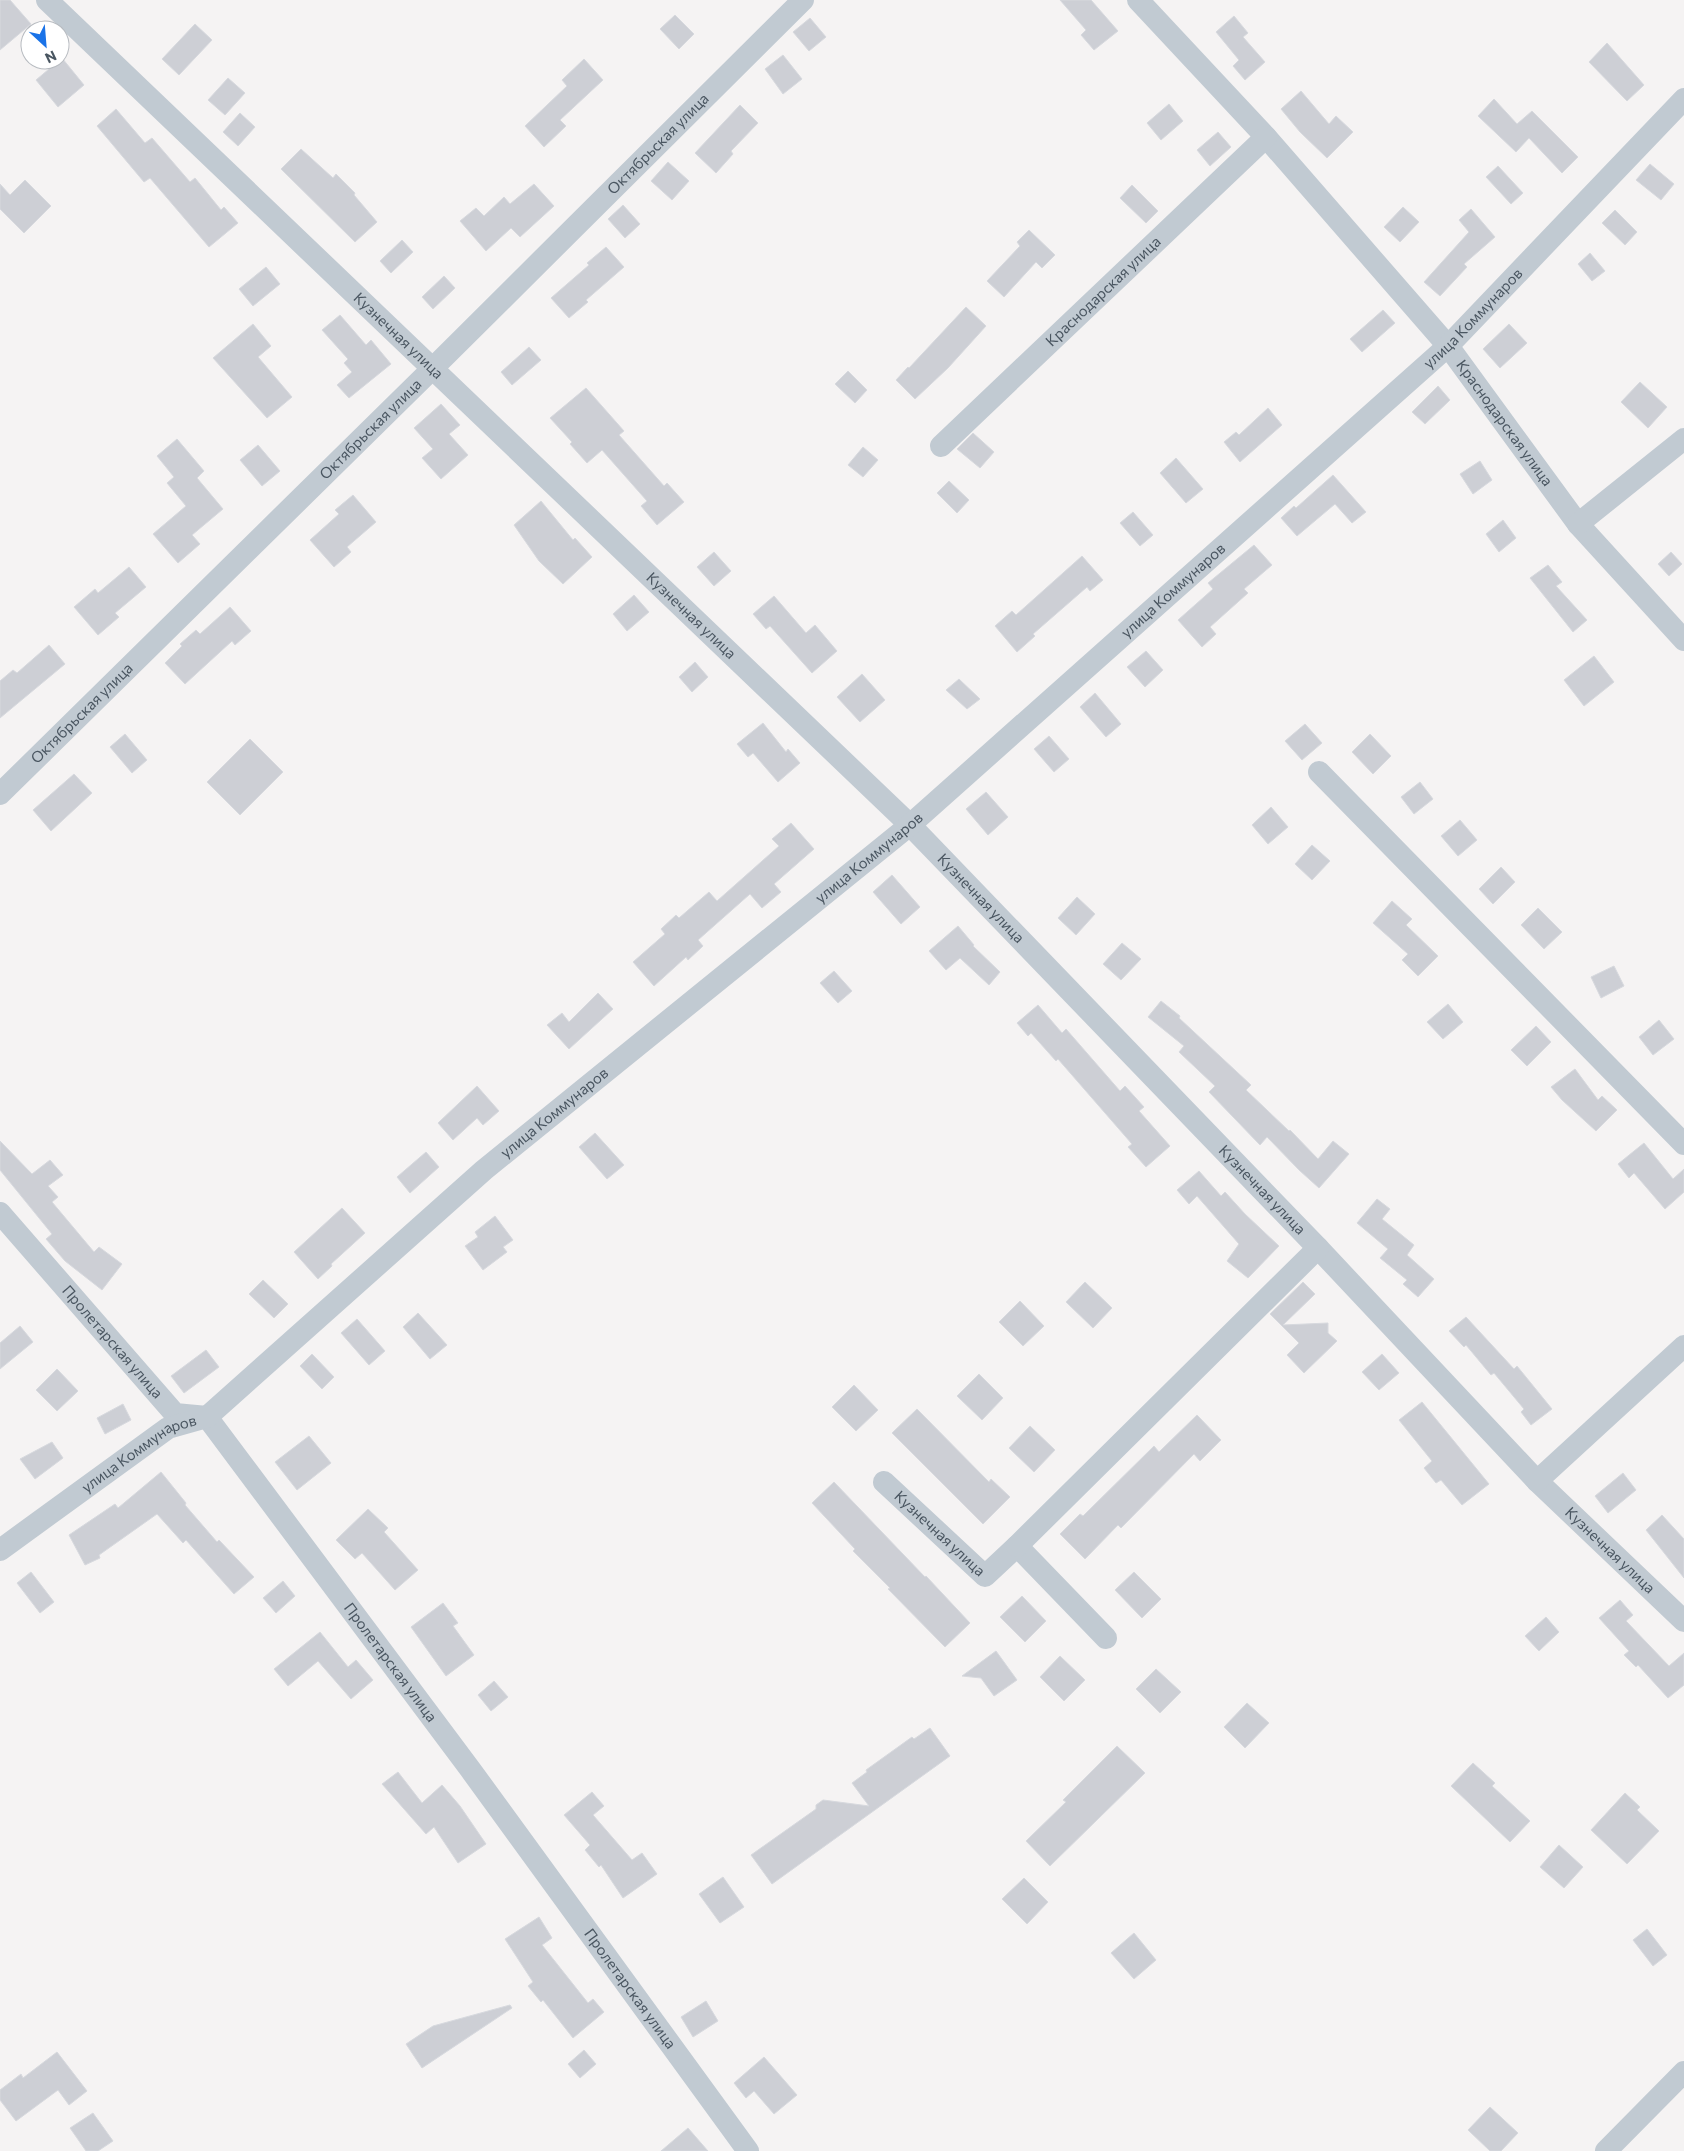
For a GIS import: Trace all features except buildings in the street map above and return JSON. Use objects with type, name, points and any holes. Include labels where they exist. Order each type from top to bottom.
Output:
[{"type":"street","name":"Кузнечная улица","points":[[47,0],[910,825],[1318,1248],[1537,1480],[1684,1622]]},
{"type":"street","name":"Октябрьская улица","points":[[0,794],[433,368],[803,0]]},
{"type":"street","name":"Краснодарская улица","points":[[1138,0],[1266,138],[1448,346],[1578,524],[1684,640]]},
{"type":"street","name":"улица Коммунаров","points":[[0,1550],[168,1428],[207,1416],[484,1170],[910,825],[1448,346],[1684,99]]},
{"type":"street","name":"Краснодарская улица","points":[[940,446],[1266,138]]},
{"type":"street","points":[[1578,524],[1684,439]]},
{"type":"street","points":[[1319,772],[1684,1144]]},
{"type":"street","name":"Пролетарская улица","points":[[0,1213],[174,1414],[207,1416],[476,1777],[748,2151]]},
{"type":"street","name":"Кузнечная улица","points":[[884,1482],[984,1576],[1017,1546],[1318,1248]]},
{"type":"street","points":[[1537,1480],[1684,1346]]},
{"type":"street","points":[[1017,1546],[1106,1638]]},
{"type":"street","points":[[1606,2151],[1684,2072]]}]
